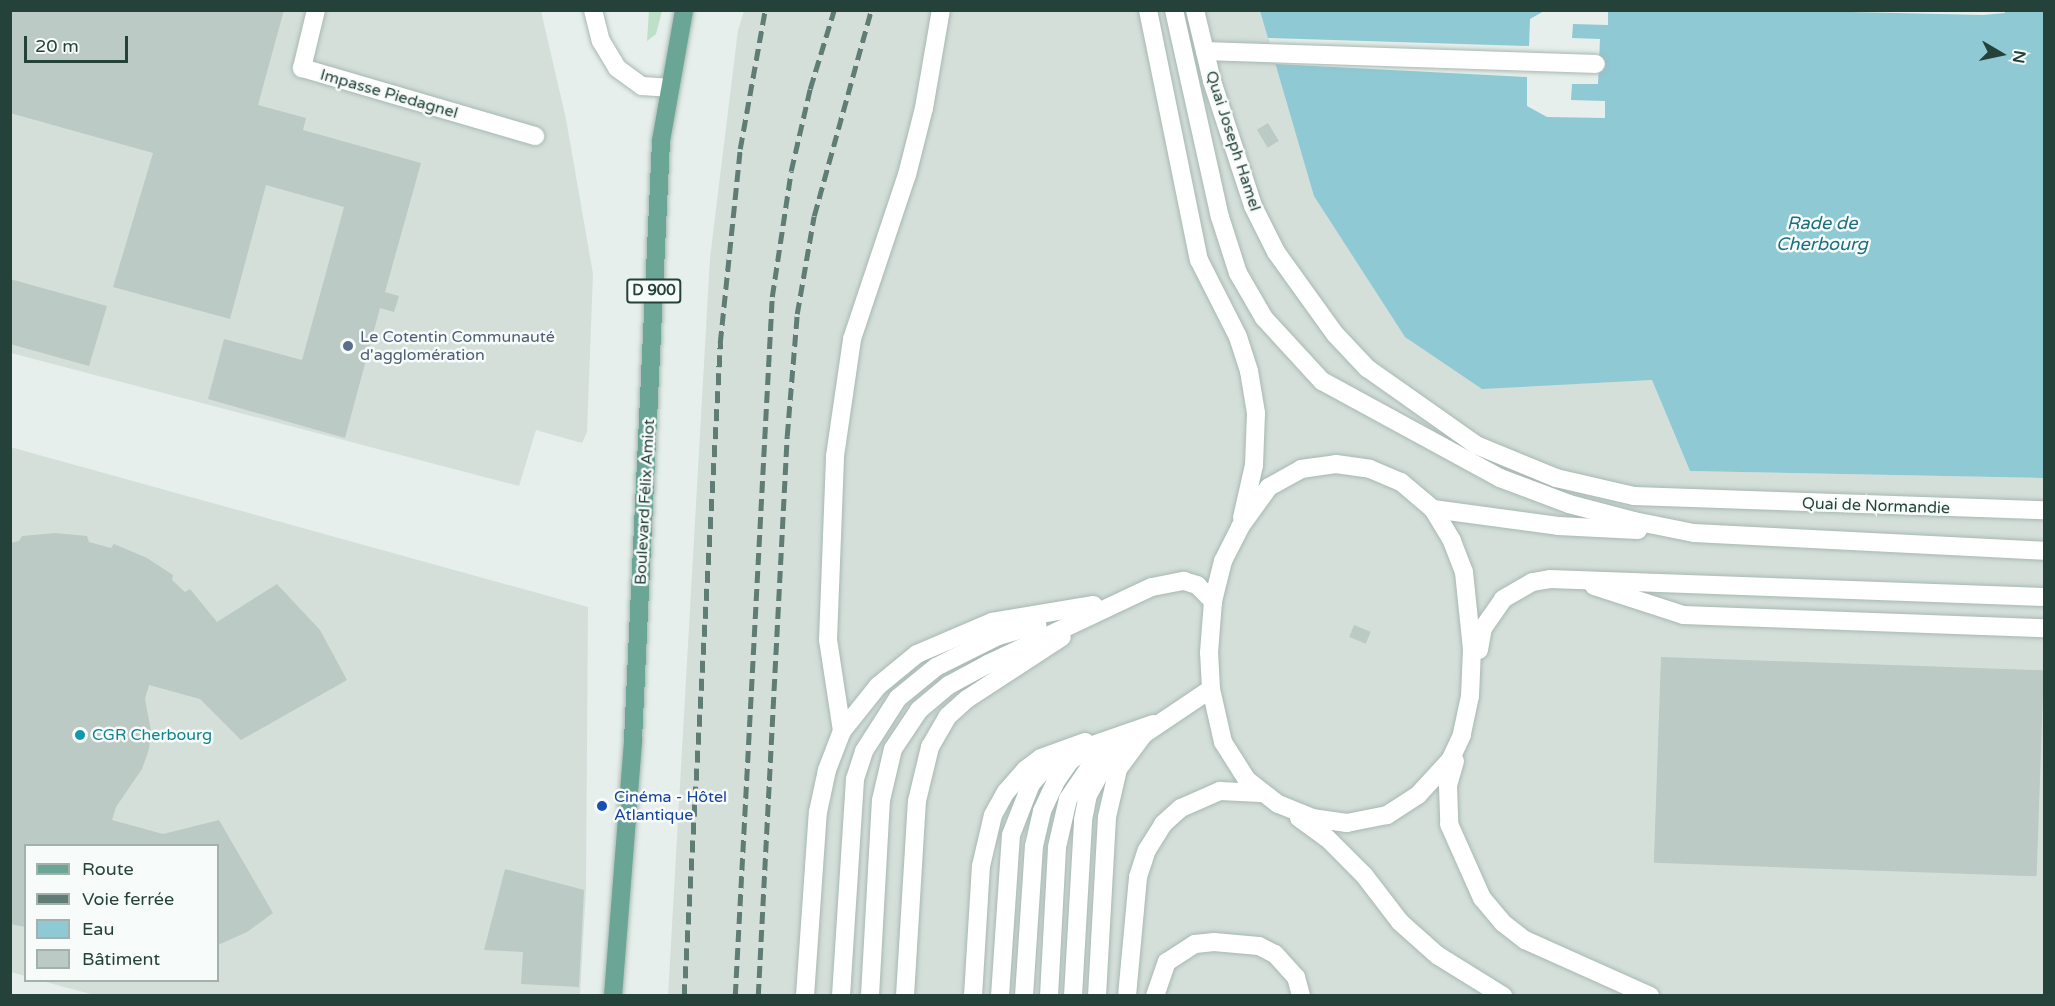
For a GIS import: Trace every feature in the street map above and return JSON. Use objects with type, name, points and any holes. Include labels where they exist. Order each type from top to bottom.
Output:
[{"type":"main road","name":"Boulevard Félix Amiot","points":[[614,996],[633,740],[659,177],[668,88],[684,10]]},
{"type":"street","name":"Impasse Piedagnel","points":[[316,10],[302,68],[535,136]]},
{"type":"street","points":[[593,10],[601,41],[617,68],[642,86],[668,88]]},
{"type":"street","points":[[842,731],[828,640],[835,456],[852,339],[906,175],[924,108],[941,10]]},
{"type":"street","points":[[1148,10],[1199,260],[1238,337],[1249,371],[1256,413],[1254,465],[1240,527]]},
{"type":"street","points":[[1174,10],[1220,217],[1238,273],[1264,318],[1297,356],[1322,381],[1500,478],[1569,504],[1694,533]]},
{"type":"street","name":"Quai Joseph Hamel","points":[[1195,10],[1205,51],[1252,206],[1276,252],[1335,334],[1367,368],[1476,445],[1557,477],[1634,496],[1707,501]]},
{"type":"street","points":[[1205,51],[1596,64]]},
{"type":"street","points":[[1470,696],[1472,649],[1464,572],[1452,541],[1433,509],[1401,482],[1370,468],[1336,464],[1301,469],[1269,487],[1240,527],[1223,561],[1213,600],[1211,689],[1223,742],[1247,780],[1327,838],[1364,876],[1400,922],[1437,955],[1503,996]]},
{"type":"street","name":"Quai de Normandie","points":[[1707,501],[2044,510]]},
{"type":"street","points":[[1433,509],[1558,526],[2044,551]]},
{"type":"street","points":[[1573,579],[1683,615],[2044,628]]},
{"type":"street","points":[[1650,996],[1525,940],[1503,923],[1482,898],[1449,824],[1446,804],[1483,628],[1503,599],[1533,582],[1573,579],[2044,597]]},
{"type":"street","points":[[870,996],[881,800],[893,749],[919,710],[949,685],[1116,602],[1152,587],[1184,581],[1197,585],[1213,600]]},
{"type":"street","points":[[805,996],[818,812],[827,770],[842,731],[878,686],[917,654],[992,622],[1116,602]]},
{"type":"street","points":[[841,996],[855,778],[864,751],[882,720],[898,698],[936,668],[988,641],[1116,602]]},
{"type":"street","points":[[905,996],[917,801],[938,728],[967,699],[1116,602]]},
{"type":"street","points":[[1024,996],[1034,846],[1042,811],[1056,781],[1071,761],[1090,746],[1144,734],[1211,689]]},
{"type":"street","points":[[1049,996],[1062,821],[1080,778],[1093,762],[1120,741],[1164,722]]},
{"type":"street","points":[[1097,996],[1111,789],[1118,769],[1144,734]]},
{"type":"street","points":[[1127,996],[1138,877],[1147,850],[1163,824],[1181,808],[1220,791],[1271,799],[1313,818],[1347,823],[1387,814],[1436,779],[1462,735]]},
{"type":"street","points":[[973,996],[981,866],[993,815],[1006,792],[1025,770],[1041,758],[1068,748],[1120,741]]},
{"type":"street","points":[[1072,996],[1081,841],[1088,795],[1120,741]]},
{"type":"street","points":[[1000,996],[1011,834],[1030,784],[1047,764],[1068,748]]},
{"type":"street","points":[[1155,996],[1167,962],[1195,944],[1214,942],[1259,946],[1275,954],[1296,977],[1301,996]]},
{"type":"shaded area","points":[[10,11],[541,11],[566,119],[593,274],[587,432],[582,443],[536,430],[519,486],[11,353]]},
{"type":"shaded area","points":[[744,11],[1260,11],[1268,38],[1482,388],[1652,380],[1690,471],[2044,478],[2044,995],[668,996],[710,258],[738,30]]},
{"type":"shaded area","points":[[10,447],[588,607],[586,889],[580,995],[98,996],[46,982],[219,982],[219,844],[24,844],[24,976],[11,972]]},
{"type":"green space","points":[[649,11],[662,11],[656,34],[647,41]]},
{"type":"water","name":"Rade de Cherbourg","points":[[1260,11],[2044,11],[2044,478],[1690,471],[1652,380],[1482,389],[1405,337],[1314,196]]},
{"type":"pier","points":[[2005,10],[2005,13],[1983,15],[1807,11]]},
{"type":"pier","points":[[1544,11],[1608,11],[1608,25],[1573,24],[1572,38],[1600,39],[1598,84],[1572,84],[1571,100],[1605,101],[1605,118],[1547,117],[1527,106],[1527,77],[1276,64],[1268,38],[1529,46],[1530,19]]},
{"type":"building","points":[[10,10],[284,10],[258,105],[306,118],[303,130],[421,163],[385,292],[399,296],[394,312],[380,308],[345,438],[208,399],[224,339],[302,360],[344,207],[266,185],[230,319],[113,287],[153,153],[10,113]]},
{"type":"building","points":[[1268,123],[1279,141],[1268,148],[1257,130]]},
{"type":"building","points":[[10,279],[107,306],[89,366],[10,344]]},
{"type":"building","name":"CGR Cherbourg","points":[[55,533],[87,536],[89,542],[111,548],[114,544],[147,558],[173,575],[172,580],[185,592],[190,589],[217,622],[277,584],[320,630],[347,680],[241,740],[200,699],[149,685],[145,699],[151,731],[149,749],[142,769],[116,807],[112,820],[163,834],[219,820],[273,913],[247,932],[219,945],[219,844],[24,844],[24,927],[10,924],[10,543],[19,541],[22,536]]},
{"type":"building","points":[[1354,625],[1371,632],[1366,644],[1349,637]]},
{"type":"building","points":[[1661,657],[2044,670],[2037,876],[1654,863]]},
{"type":"building","points":[[505,869],[584,890],[579,987],[521,984],[523,952],[484,950]]},
{"type":"railway","points":[[684,996],[720,343],[740,149],[765,10]]},
{"type":"railway","points":[[735,996],[772,297],[791,171],[810,89],[834,10]]},
{"type":"railway","points":[[758,996],[787,436],[797,314],[814,216],[871,10]]},
{"type":"place","name":"Le Cotentin Communauté d'agglomération","points":[[348,346]]},
{"type":"place","name":"CGR Cherbourg","points":[[80,735]]},
{"type":"place","name":"Cinéma - Hôtel Atlantique","points":[[602,806]]}]
